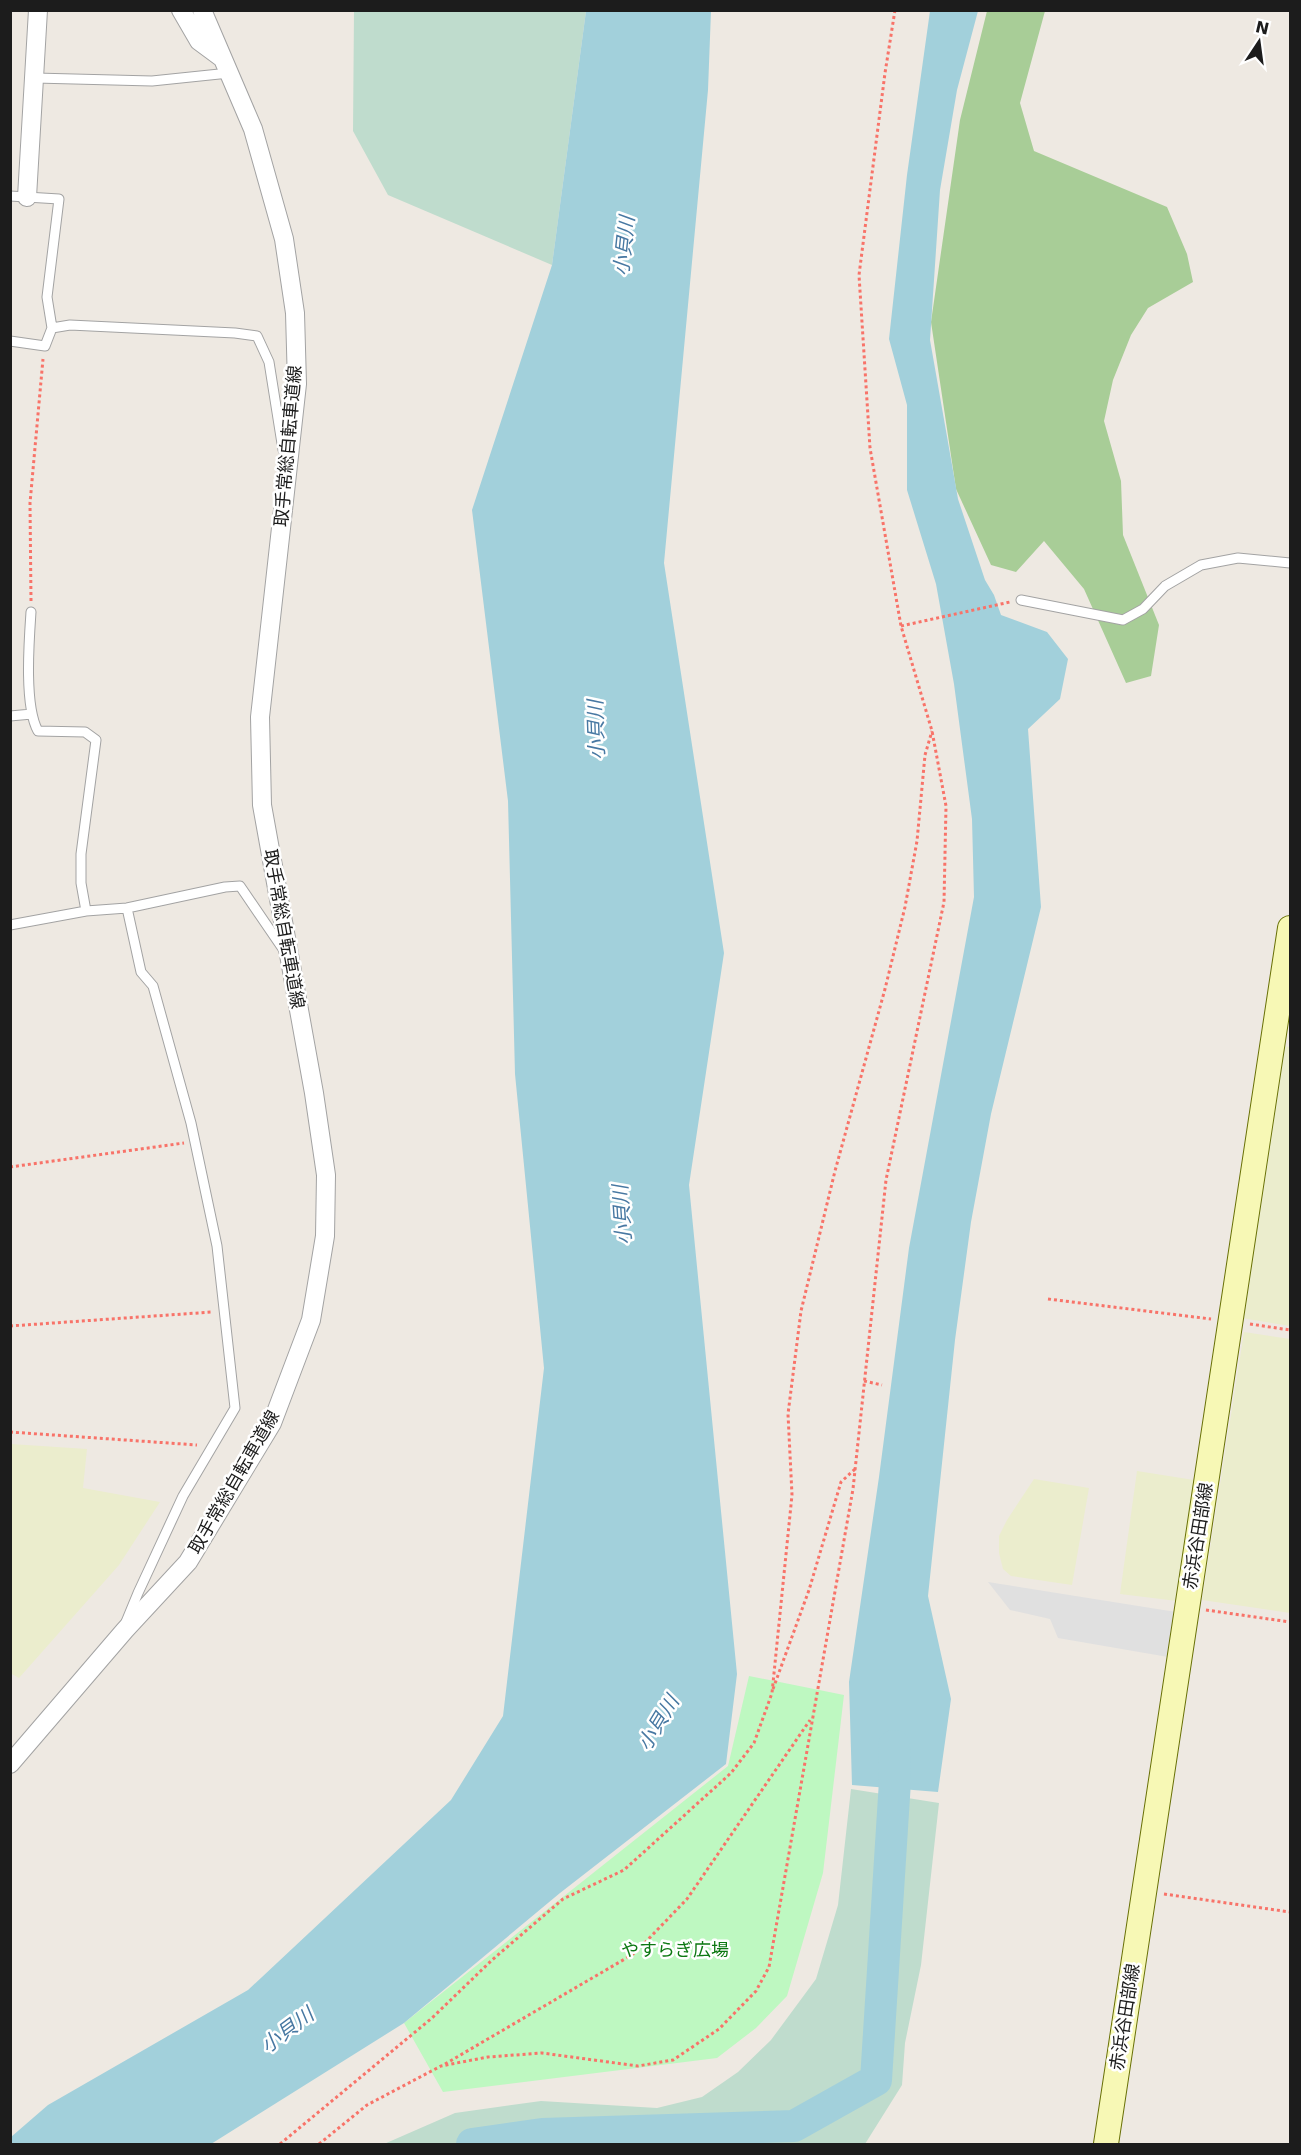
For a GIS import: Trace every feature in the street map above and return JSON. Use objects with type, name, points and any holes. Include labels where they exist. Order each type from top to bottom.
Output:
[{"type":"main road","name":"赤浜谷田部線","points":[[1106,2145],[1290,928]]},
{"type":"street","points":[[19,197],[35,78],[38,10]]},
{"type":"street","points":[[181,10],[199,41],[226,66]]},
{"type":"street","name":"取手常総自転車道線","points":[[10,1764],[125,1630],[188,1562],[272,1423],[311,1320],[325,1236],[326,1175],[314,1093],[262,805],[260,717],[297,384],[296,313],[284,239],[253,129],[202,10]]},
{"type":"lane","points":[[35,78],[152,81],[226,66]]},
{"type":"lane","points":[[10,341],[45,346],[52,328],[47,297],[59,199],[19,197]]},
{"type":"lane","points":[[52,328],[70,325],[257,336],[269,362],[287,476]]},
{"type":"lane","points":[[1021,600],[1123,620],[1143,609],[1165,586],[1202,565],[1238,558],[1290,563]]},
{"type":"lane","points":[[31,612],[28,657],[32,714],[38,731],[85,732],[96,740],[81,854],[81,882],[86,911]]},
{"type":"lane","points":[[10,716],[32,714]]},
{"type":"lane","points":[[10,926],[86,911],[128,908],[225,887],[240,886],[289,958]]},
{"type":"lane","points":[[125,1630],[138,1593],[183,1496],[235,1408],[217,1246],[195,1141],[153,986],[141,972],[128,908]]},
{"type":"path","points":[[441,2066],[488,2057],[542,2053],[638,2066],[673,2060],[719,2029],[756,1991],[769,1968],[855,1469],[886,1179],[944,902],[946,806],[932,730],[901,626],[870,448],[859,275],[895,10]]},
{"type":"path","points":[[31,612],[30,503],[45,346]]},
{"type":"path","points":[[901,626],[1003,603]]},
{"type":"path","points":[[772,1693],[792,1495],[788,1414],[801,1311],[835,1171],[885,989],[905,906],[917,841],[925,755],[932,730]]},
{"type":"path","points":[[10,1167],[195,1141]]},
{"type":"path","points":[[1048,1299],[1290,1330]]},
{"type":"path","points":[[10,1326],[224,1311]]},
{"type":"path","points":[[864,1381],[882,1385]]},
{"type":"path","points":[[10,1432],[214,1447]]},
{"type":"path","points":[[280,2145],[432,2018],[492,1960],[562,1899],[624,1870],[731,1773],[754,1743],[809,1590],[841,1482],[855,1469]]},
{"type":"path","points":[[1188,1607],[1290,1622]]},
{"type":"path","points":[[319,2145],[367,2105],[441,2066],[635,1953],[687,1899],[811,1719]]},
{"type":"path","points":[[1144,1892],[1290,1912]]},
{"type":"green space","points":[[354,11],[586,11],[552,265],[388,195],[353,131]]},
{"type":"green space","points":[[987,11],[1045,11],[1020,103],[1034,151],[1167,207],[1187,254],[1193,282],[1148,308],[1131,335],[1113,380],[1104,421],[1121,481],[1123,535],[1159,625],[1151,676],[1126,683],[1084,589],[1044,541],[1016,572],[991,565],[956,489],[931,322],[960,120]]},
{"type":"green space","points":[[1283,1046],[1290,1047],[1290,1326],[1241,1318]]},
{"type":"green space","points":[[1244,1332],[1290,1339],[1290,1613],[1202,1600]]},
{"type":"green space","points":[[11,1444],[87,1449],[83,1488],[160,1502],[119,1565],[19,1678],[10,1673]]},
{"type":"green space","points":[[1137,1471],[1194,1480],[1177,1601],[1120,1594]]},
{"type":"green space","points":[[1034,1479],[1089,1488],[1072,1585],[1011,1576],[1003,1569],[999,1553],[999,1536]]},
{"type":"green space","name":"やすらぎ広場","points":[[749,1676],[844,1695],[823,1873],[787,1996],[756,2028],[717,2058],[443,2092],[404,2023],[728,1766]]},
{"type":"green space","points":[[851,1789],[939,1803],[921,1965],[905,2043],[902,2085],[865,2144],[384,2144],[455,2113],[541,2101],[657,2108],[702,2097],[738,2072],[771,2040],[816,1979],[838,1905]]},
{"type":"shaded area","points":[[988,1582],[1176,1612],[1168,1657],[1058,1638],[1050,1619],[1010,1610]]},
{"type":"water","name":"小貝川","points":[[586,11],[711,11],[708,90],[664,563],[724,953],[689,1185],[737,1674],[726,1764],[560,1893],[404,2023],[211,2144],[11,2144],[11,2137],[48,2105],[248,1990],[451,1800],[503,1716],[544,1368],[515,1074],[508,801],[472,510],[552,265]]},
{"type":"water","points":[[930,11],[978,11],[957,90],[940,190],[930,340],[958,499],[985,580],[994,595],[1001,615],[1047,632],[1068,659],[1060,699],[1028,729],[1041,907],[991,1114],[971,1222],[955,1340],[928,1596],[951,1699],[938,1792],[852,1785],[849,1682],[909,1248],[974,897],[972,819],[954,684],[936,584],[907,490],[907,405],[889,339],[907,175]]},
{"type":"waterway","points":[[472,2144],[542,2134],[794,2126],[876,2080],[895,1781],[894,1746]]}]
